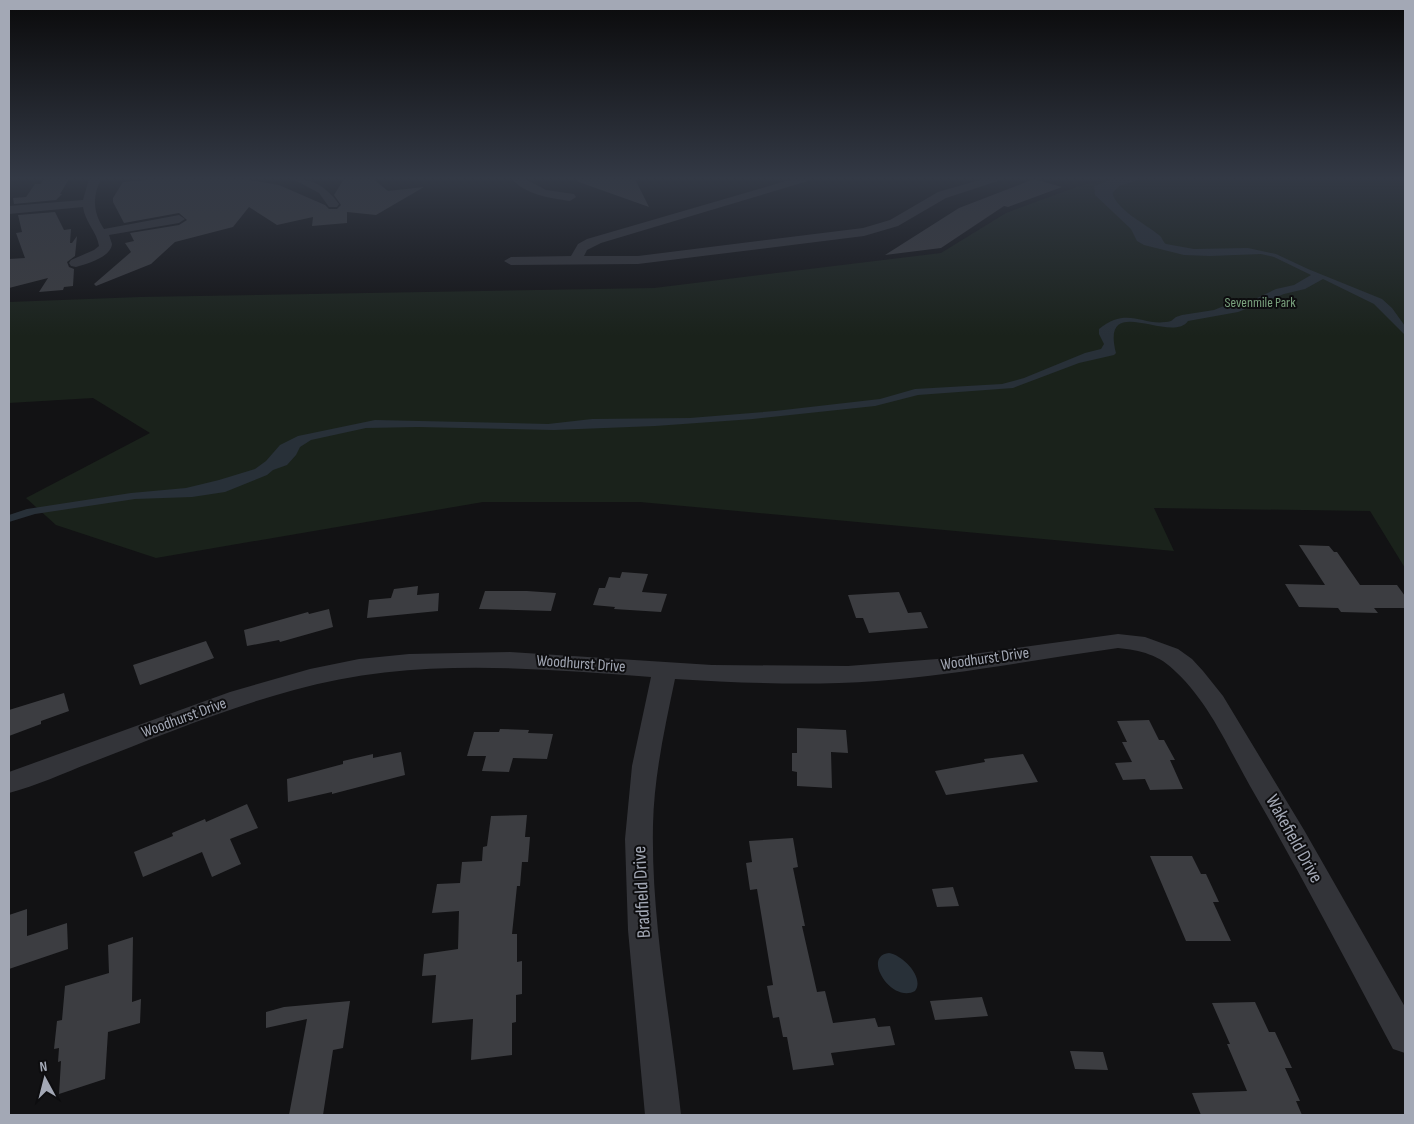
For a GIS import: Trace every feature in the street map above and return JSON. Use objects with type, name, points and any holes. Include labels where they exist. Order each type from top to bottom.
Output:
[{"type":"street","points":[[76,263],[104,250],[106,242],[101,233],[109,231]]},
{"type":"street","points":[[577,261],[577,253],[580,247],[625,231]]},
{"type":"street","points":[[511,261],[659,258],[866,231]]},
{"type":"street","name":"Woodhurst Drive","points":[[9,783],[224,702],[280,684],[359,668],[426,660],[521,660],[665,671],[762,675],[879,672],[1118,641],[1148,644],[1168,653]]},
{"type":"street","name":"Wakefield Drive","points":[[1168,653],[1192,674],[1237,740],[1405,1038]]},
{"type":"street","name":"Bradfield Drive","points":[[663,1115],[649,997],[639,868],[643,779],[649,740],[665,671]]},
{"type":"green space","name":"Sevenmile Park","points":[[976,231],[1405,231],[1405,568],[1370,511],[1154,508],[1174,551],[640,502],[483,502],[156,558],[56,525],[26,498],[150,433],[93,398],[9,403],[9,302],[140,297],[654,288],[941,253]]},
{"type":"shaded area","points":[[1132,231],[1154,231],[1166,244],[1194,249],[1248,248],[1276,254],[1382,299],[1392,308],[1405,326],[1405,335],[1374,304],[1323,279],[1305,289],[1284,294],[1238,312],[1188,321],[1179,327],[1127,322],[1118,325],[1114,335],[1116,353],[1114,355],[1079,363],[1013,388],[918,395],[875,406],[753,419],[655,426],[554,430],[418,427],[366,428],[311,440],[300,447],[287,465],[225,492],[192,497],[135,499],[35,514],[9,522],[9,515],[27,509],[131,493],[186,488],[219,480],[255,469],[266,461],[280,445],[298,436],[375,420],[548,424],[592,419],[690,418],[880,399],[915,389],[1002,384],[1024,378],[1085,353],[1101,349],[1104,344],[1099,334],[1099,329],[1110,322],[1128,318],[1152,322],[1171,321],[1182,315],[1214,310],[1229,304],[1242,305],[1276,289],[1294,285],[1311,275],[1274,257],[1261,254],[1184,255],[1144,245],[1137,241]]},
{"type":"shaded area","points":[[889,953],[906,962],[911,968],[917,980],[915,991],[906,993],[897,991],[883,978],[878,962],[881,956]]},
{"type":"building","points":[[71,231],[70,243],[77,236],[75,256],[67,262],[69,267],[74,269],[73,286],[64,287],[63,290],[39,292],[48,278],[9,288],[9,259],[25,258],[16,233]]},
{"type":"building","points":[[216,231],[175,242],[151,264],[96,286],[94,284],[131,252],[125,243],[134,241],[130,233]]},
{"type":"building","points":[[922,231],[966,231],[941,248],[885,255]]},
{"type":"building","points":[[1299,545],[1329,546],[1334,552],[1337,552],[1360,585],[1397,585],[1405,596],[1405,608],[1374,608],[1378,613],[1341,612],[1338,608],[1299,607],[1285,584],[1325,585]]},
{"type":"building","points":[[622,572],[648,574],[642,592],[667,594],[661,612],[614,609],[615,607],[593,605],[599,588],[605,588],[609,577],[620,578]]},
{"type":"building","points":[[418,586],[417,595],[439,593],[438,611],[367,618],[369,600],[391,598],[394,589]]},
{"type":"building","points":[[485,591],[556,593],[551,611],[479,609]]},
{"type":"building","points":[[899,592],[908,613],[921,612],[928,628],[869,633],[863,618],[856,618],[848,595]]},
{"type":"building","points":[[329,609],[333,627],[280,642],[279,640],[247,646],[244,630],[308,612],[309,614]]},
{"type":"building","points":[[206,641],[214,658],[140,685],[133,665]]},
{"type":"building","points":[[64,693],[69,711],[41,721],[41,724],[9,736],[9,710]]},
{"type":"building","points":[[1149,720],[1159,740],[1164,740],[1175,760],[1170,760],[1183,789],[1150,790],[1145,779],[1123,780],[1115,763],[1132,762],[1122,742],[1127,742],[1117,721]]},
{"type":"building","points":[[797,728],[846,730],[848,753],[831,752],[832,788],[797,786],[797,772],[792,771],[792,753],[797,753]]},
{"type":"building","points":[[500,729],[529,730],[528,733],[553,734],[547,759],[513,758],[509,772],[482,771],[486,756],[467,756],[474,732],[499,732]]},
{"type":"building","points":[[401,752],[405,775],[332,794],[332,792],[288,802],[287,779],[343,764],[343,761],[373,754],[373,758]]},
{"type":"building","points":[[1023,754],[1038,782],[946,795],[935,771],[985,762],[984,759]]},
{"type":"building","points":[[247,804],[258,828],[230,839],[241,864],[212,877],[202,852],[143,877],[134,852],[173,836],[172,833],[205,819],[206,822]]},
{"type":"building","points":[[527,815],[525,837],[530,837],[528,862],[522,862],[520,886],[517,886],[512,934],[517,934],[517,962],[522,961],[522,994],[516,995],[516,1022],[512,1023],[512,1055],[471,1060],[473,1019],[432,1023],[436,975],[422,976],[424,954],[458,949],[459,911],[432,913],[437,884],[460,883],[462,862],[482,861],[483,847],[487,846],[491,816]]},
{"type":"building","points":[[793,838],[798,867],[793,868],[805,926],[802,926],[817,992],[825,991],[833,1023],[875,1018],[878,1027],[890,1026],[895,1045],[831,1053],[834,1065],[793,1070],[787,1037],[783,1037],[779,1017],[773,1018],[767,986],[773,985],[757,889],[750,890],[746,863],[752,862],[749,841]]},
{"type":"building","points":[[1150,856],[1192,856],[1201,874],[1206,874],[1219,902],[1213,902],[1231,941],[1186,941]]},
{"type":"building","points":[[953,887],[959,906],[937,907],[932,889]]},
{"type":"building","points":[[27,909],[27,936],[67,923],[68,949],[9,969],[9,915]]},
{"type":"building","points":[[133,937],[132,1002],[141,999],[140,1023],[108,1032],[105,1079],[59,1094],[61,1061],[58,1062],[59,1048],[54,1049],[57,1021],[62,1020],[65,986],[109,973],[108,945]]},
{"type":"building","points":[[982,997],[988,1016],[935,1020],[930,1001]]},
{"type":"building","points":[[350,1001],[343,1048],[333,1050],[323,1115],[289,1115],[307,1019],[266,1028],[266,1012],[284,1007]]},
{"type":"building","points":[[1255,1002],[1269,1032],[1275,1032],[1292,1068],[1285,1068],[1300,1101],[1296,1101],[1302,1115],[1201,1115],[1192,1093],[1247,1091],[1227,1044],[1230,1044],[1212,1003]]},
{"type":"building","points":[[1070,1051],[1103,1052],[1108,1070],[1075,1069]]}]
